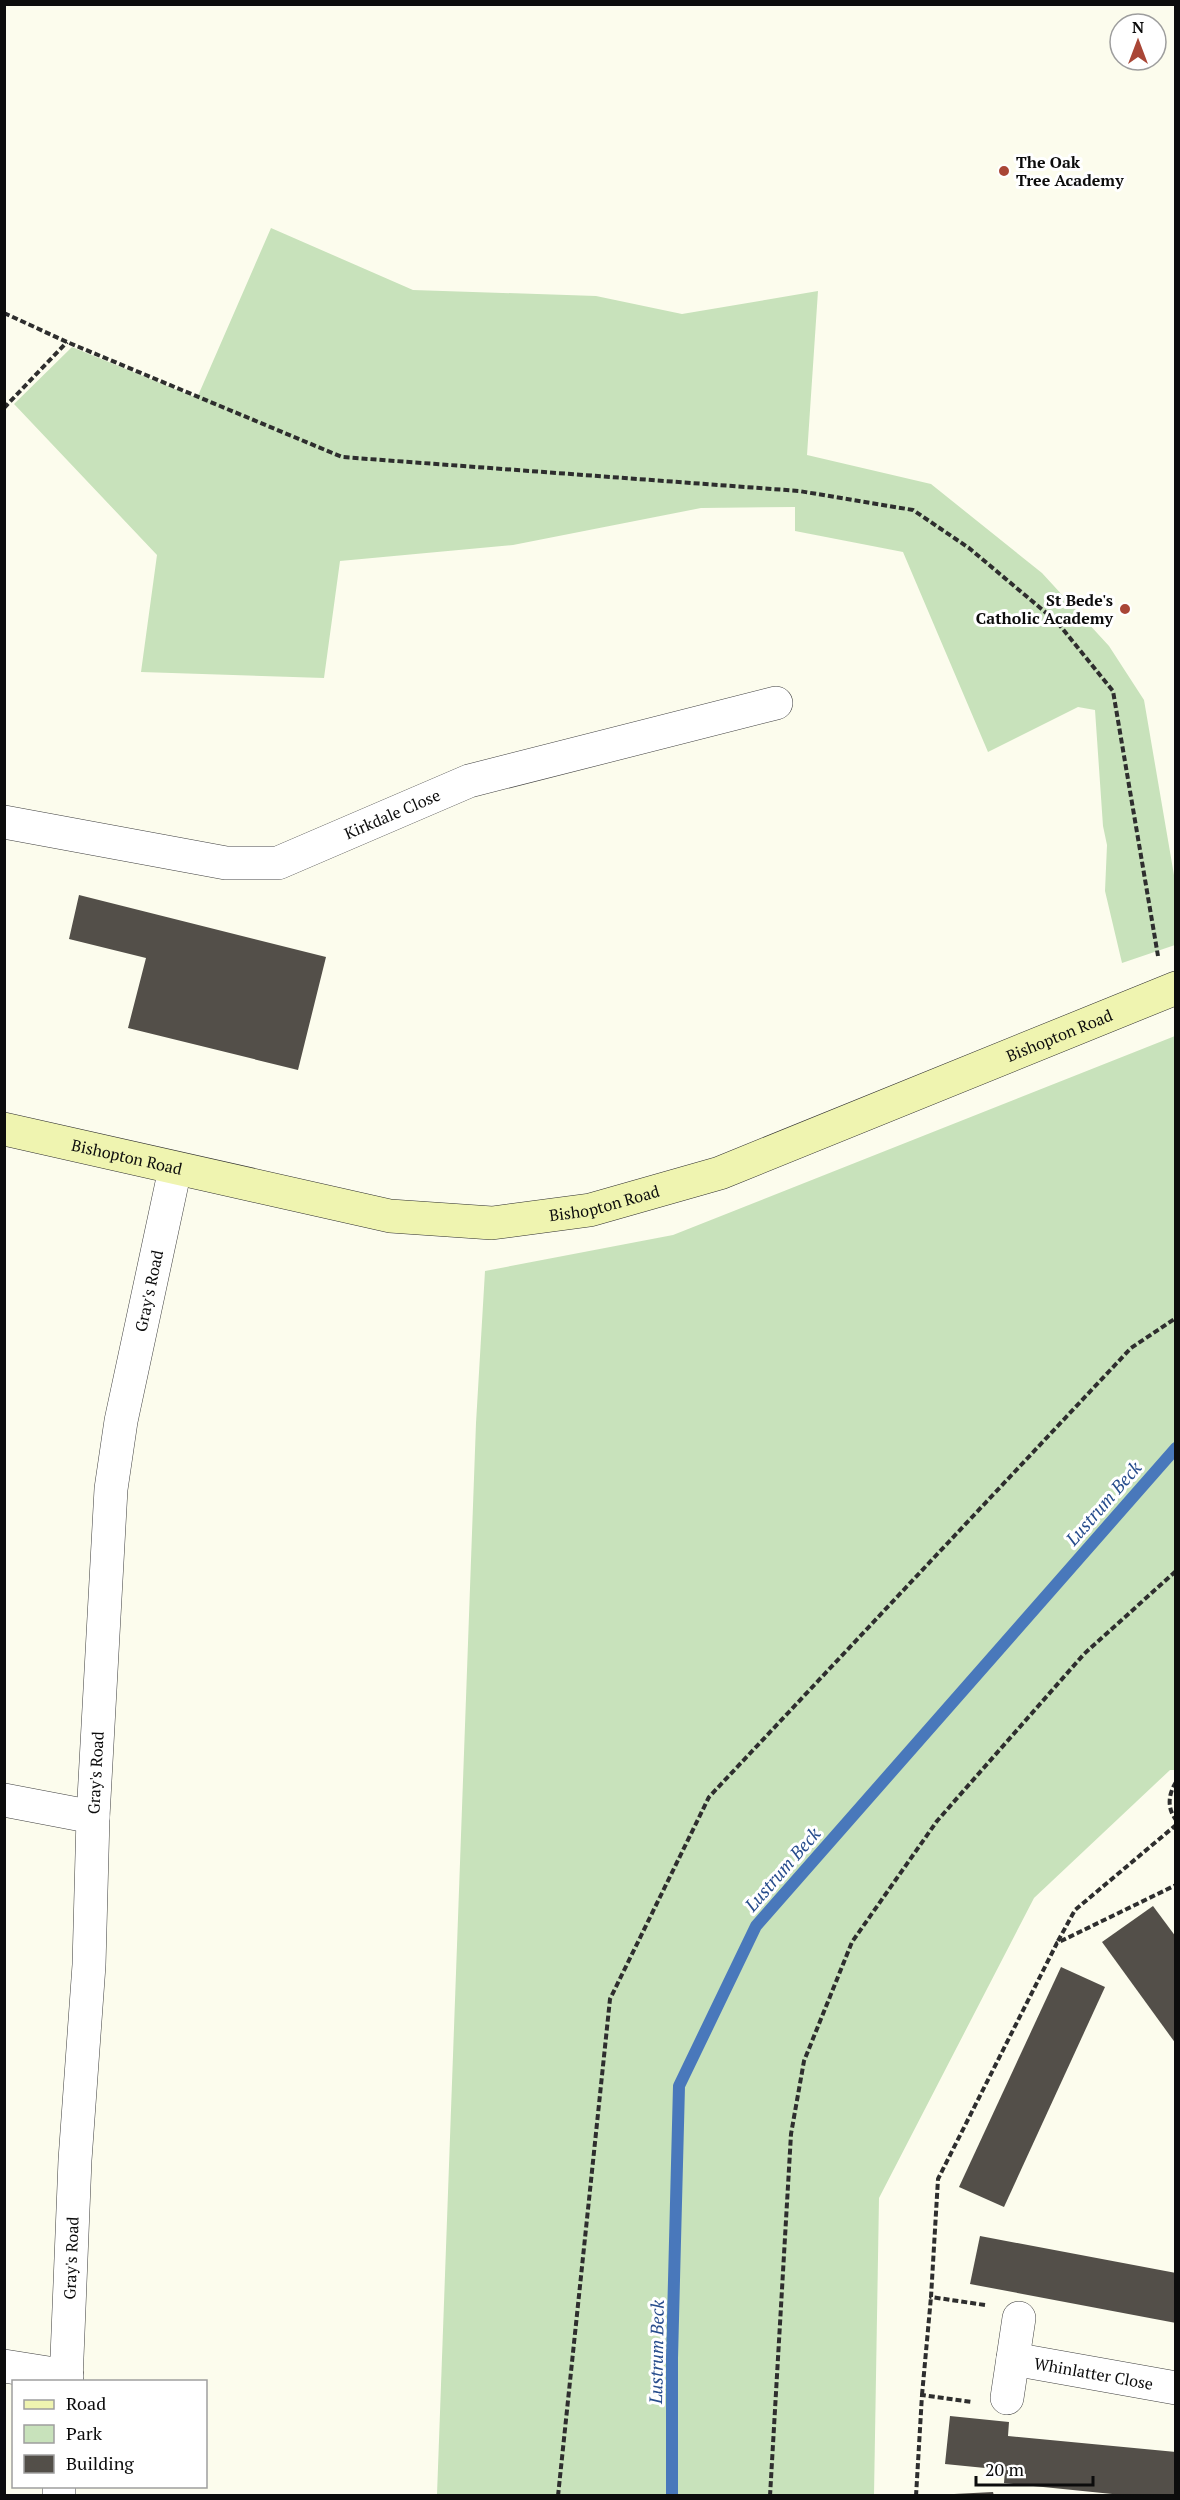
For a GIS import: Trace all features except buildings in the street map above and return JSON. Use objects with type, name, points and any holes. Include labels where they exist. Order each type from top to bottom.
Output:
[{"type":"street","name":"Kirkdale Close","points":[[4,822],[226,863],[278,863],[469,781],[776,703]]},
{"type":"street","name":"Bishopton Road","points":[[4,1129],[390,1216],[492,1223],[590,1210],[720,1173],[1169,991]]},
{"type":"street","name":"Gray's Road","points":[[67,2379],[75,2160],[89,1965],[93,1817],[111,1490],[121,1421],[175,1169]]},
{"type":"street","points":[[4,1800],[93,1817]]},
{"type":"street","name":"Whinlatter Close","points":[[1007,2398],[1019,2318]]},
{"type":"street","name":"Whinlatter Close","points":[[1013,2359],[1176,2388]]},
{"type":"street","points":[[4,2366],[67,2379]]},
{"type":"path","points":[[4,313],[67,342],[342,457],[799,491],[913,510],[969,548],[1057,622],[1113,691],[1169,991]]},
{"type":"path","points":[[4,408],[67,342]]},
{"type":"path","points":[[558,2496],[610,1999],[709,1797],[1131,1348],[1176,1318]]},
{"type":"path","points":[[770,2496],[791,2134],[804,2061],[852,1942],[937,1821],[1084,1654],[1176,1571]]},
{"type":"path","points":[[1176,1782],[1169,1801],[1171,1814],[1176,1820]]},
{"type":"path","points":[[916,2496],[938,2179],[1075,1910],[1176,1825]]},
{"type":"path","points":[[1057,1943],[1176,1885]]},
{"type":"path","points":[[931,2297],[1020,2310],[1019,2318]]},
{"type":"path","points":[[922,2395],[1006,2407],[1007,2398]]},
{"type":"green space","points":[[271,228],[413,290],[596,296],[682,314],[818,291],[807,455],[931,484],[1042,573],[1109,646],[1144,700],[1175,881],[1175,945],[1122,963],[1105,891],[1107,845],[1103,826],[1095,710],[1078,707],[988,752],[903,552],[795,531],[795,507],[701,508],[513,545],[340,561],[324,678],[141,672],[157,555],[14,404],[72,347],[197,398]]},
{"type":"green space","points":[[1175,1036],[1175,1770],[1170,1770],[1034,1898],[879,2198],[874,2495],[437,2495],[476,1423],[485,1271],[673,1235]]},
{"type":"waterway","name":"Lustrum Beck","points":[[672,2496],[672,2358],[679,2086],[756,1926],[1176,1448]]},
{"type":"place","name":"The Oak Tree Academy","points":[[1004,171]]},
{"type":"place","name":"St Bede's Catholic Academy","points":[[1125,609]]}]
